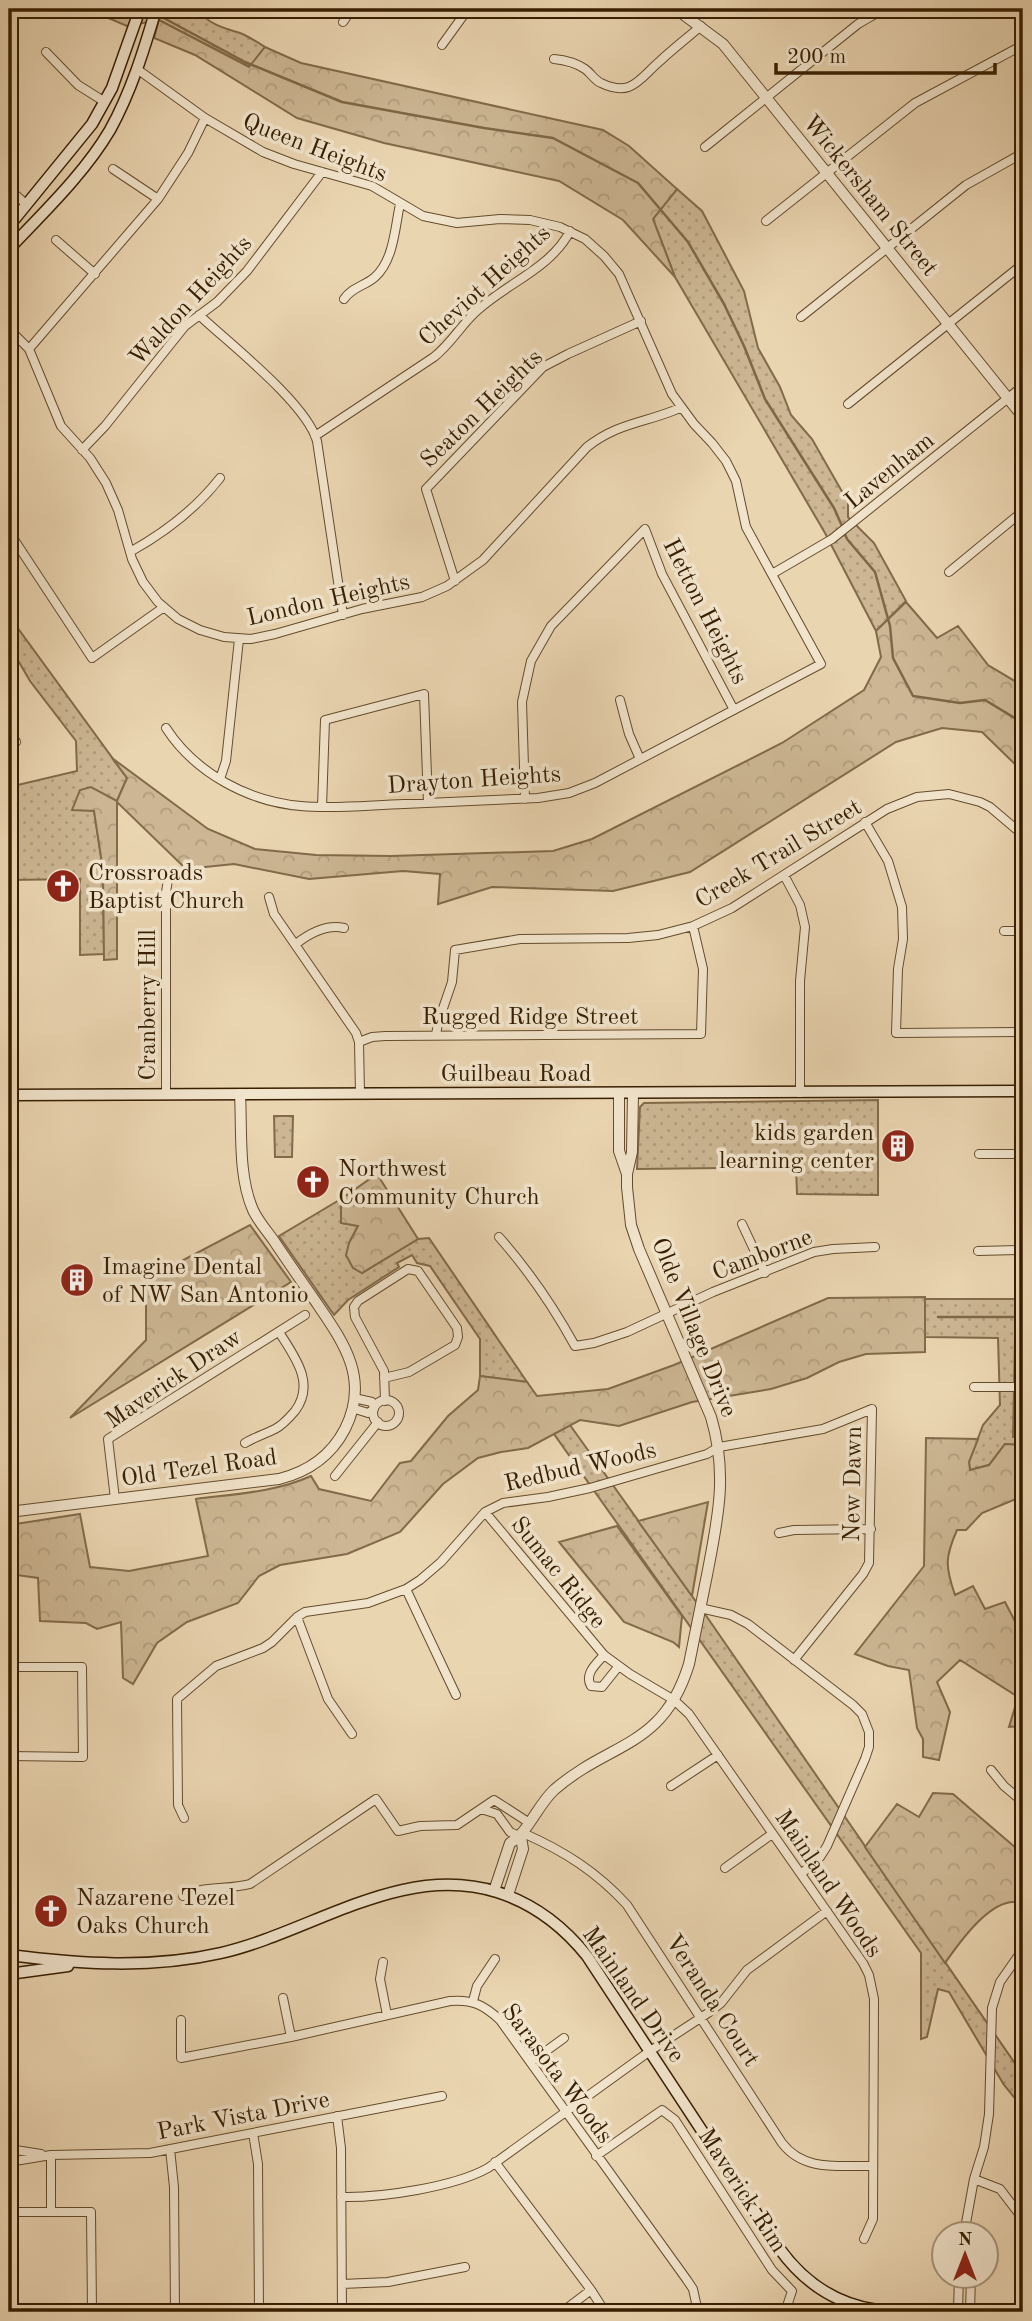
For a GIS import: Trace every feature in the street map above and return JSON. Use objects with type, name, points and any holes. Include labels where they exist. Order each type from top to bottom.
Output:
[{"type":"main road","points":[[9,226],[92,124],[123,62],[141,9]]},
{"type":"main road","points":[[9,249],[71,181],[109,131],[137,69],[155,11]]},
{"type":"main road","name":"Guilbeau Road","points":[[9,1095],[1023,1091]]},
{"type":"main road","name":"Mainland Drive","points":[[9,1955],[92,1963],[167,1962],[223,1952],[389,1893],[421,1886],[457,1884],[508,1895],[536,1909],[567,1933],[587,1956],[779,2248],[802,2276],[834,2298],[862,2308],[966,2312]]},
{"type":"main road","name":"Mainland Drive","points":[[9,1974],[92,1963]]},
{"type":"street","points":[[141,9],[155,11]]},
{"type":"street","points":[[343,22],[352,9]]},
{"type":"street","points":[[442,45],[468,9]]},
{"type":"street","name":"Wickersham Street","points":[[676,9],[723,44],[1023,417]]},
{"type":"street","points":[[705,147],[858,24],[884,9]]},
{"type":"street","points":[[554,59],[587,69],[598,82],[613,88],[624,88],[635,85],[701,26]]},
{"type":"street","points":[[766,221],[915,103],[1023,45]]},
{"type":"street","points":[[46,52],[78,85],[105,102]]},
{"type":"street","name":"Queen Heights","points":[[137,69],[205,118],[263,152],[322,173],[372,186],[423,216],[445,222],[468,223],[500,219],[530,220],[570,231],[604,256],[619,274],[665,382],[680,408],[726,461],[736,481],[746,527],[821,664]]},
{"type":"street","points":[[29,349],[158,199],[188,153],[205,118]]},
{"type":"street","points":[[801,317],[972,180],[1023,153]]},
{"type":"street","points":[[113,169],[158,199]]},
{"type":"street","name":"Waldon Heights","points":[[82,450],[185,326],[231,289],[247,271],[322,173]]},
{"type":"street","points":[[9,189],[27,205]]},
{"type":"street","points":[[344,299],[352,289],[376,276],[385,265],[400,204]]},
{"type":"street","name":"Cheviot Heights","points":[[315,436],[435,357],[478,310],[557,252],[570,231]]},
{"type":"street","points":[[56,240],[95,274]]},
{"type":"street","points":[[848,404],[1023,264]]},
{"type":"street","points":[[199,315],[287,396],[308,420],[315,436],[343,615]]},
{"type":"street","name":"Seaton Heights","points":[[455,582],[426,489],[543,367],[641,321]]},
{"type":"street","name":"London Heights","points":[[9,328],[29,349],[61,426],[99,470],[110,489],[130,552],[143,582],[178,619],[200,630],[239,639],[275,634],[422,597],[455,582],[483,559],[587,447],[621,426],[680,408]]},
{"type":"street","name":"Lavenham","points":[[772,574],[832,539],[1023,386]]},
{"type":"street","points":[[130,552],[176,523],[219,478]]},
{"type":"street","points":[[949,572],[1023,511]]},
{"type":"street","name":"Hetton Heights","points":[[525,799],[522,702],[526,674],[534,655],[551,626],[645,529],[662,574],[734,710]]},
{"type":"street","points":[[9,532],[92,658],[164,607]]},
{"type":"street","points":[[220,779],[226,761],[239,639]]},
{"type":"street","name":"Drayton Heights","points":[[166,728],[189,757],[220,779],[260,798],[299,806],[555,797],[582,789],[821,664]]},
{"type":"street","points":[[322,807],[325,720],[424,694],[428,803]]},
{"type":"street","points":[[620,700],[629,734],[640,759]]},
{"type":"street","points":[[9,730],[16,741]]},
{"type":"street","name":"Creek Trail Street","points":[[436,1035],[452,982],[455,950],[520,939],[628,938],[658,935],[693,926],[723,913],[866,822],[906,800],[927,795],[949,794],[990,807],[1023,835]]},
{"type":"street","points":[[866,822],[888,861],[902,907],[903,939],[898,969],[896,1033],[1023,1032]]},
{"type":"street","name":"Cranberry Hill","points":[[166,1094],[166,892],[169,874]]},
{"type":"street","points":[[784,875],[800,905],[805,927],[800,981],[800,1093]]},
{"type":"street","points":[[269,897],[274,915],[351,1023],[359,1042],[360,1094]]},
{"type":"street","name":"Rugged Ridge Street","points":[[359,1042],[377,1036],[701,1034],[703,969],[693,926]]},
{"type":"street","points":[[296,944],[324,928],[344,928]]},
{"type":"street","points":[[1004,931],[1023,931]]},
{"type":"street","name":"Olde Village Drive","points":[[508,1895],[523,1849],[522,1835],[528,1822],[554,1790],[579,1772],[643,1735],[663,1716],[674,1700],[689,1664],[720,1506],[722,1484],[719,1447],[710,1417],[635,1238],[627,1174],[619,1151],[619,1093]]},
{"type":"street","name":"Olde Village Drive","points":[[627,1174],[632,1152],[633,1093]]},
{"type":"street","name":"Old Tezel Road","points":[[9,1512],[279,1479],[315,1464],[330,1451],[346,1427],[353,1403],[353,1369],[343,1342],[252,1207],[244,1171],[240,1094]]},
{"type":"street","points":[[979,1154],[1023,1154]]},
{"type":"street","points":[[741,1224],[765,1273]]},
{"type":"street","name":"Camborne","points":[[499,1237],[526,1268],[575,1346],[594,1343],[667,1315],[713,1292],[823,1250],[875,1247]]},
{"type":"street","points":[[978,1251],[1023,1250]]},
{"type":"street","points":[[384,1378],[409,1372],[455,1345],[458,1337],[457,1328],[418,1271],[408,1269],[358,1301],[354,1307],[355,1317],[375,1352],[384,1378],[385,1401]]},
{"type":"street","name":"Maverick Draw","points":[[115,1499],[108,1439],[305,1315]]},
{"type":"street","points":[[245,1443],[286,1421],[300,1404],[303,1373],[279,1332]]},
{"type":"street","points":[[974,1387],[1023,1387]]},
{"type":"street","points":[[353,1403],[372,1402],[374,1418],[383,1425],[391,1425],[399,1416],[395,1404],[385,1401],[374,1409]]},
{"type":"street","name":"Redbud Woods","points":[[297,1616],[314,1609],[368,1603],[406,1588],[441,1562],[485,1512],[503,1503],[548,1497],[626,1479],[708,1454],[719,1447],[823,1429],[872,1409]]},
{"type":"street","name":"New Dawn","points":[[794,1660],[867,1569],[871,1529],[872,1409]]},
{"type":"street","points":[[335,1476],[378,1422]]},
{"type":"street","name":"Sumac Ridge","points":[[485,1512],[604,1655],[618,1667],[674,1700]]},
{"type":"street","points":[[779,1533],[794,1530],[871,1529]]},
{"type":"street","points":[[406,1588],[456,1695]]},
{"type":"street","points":[[700,1608],[740,1619],[862,1714],[869,1732],[866,1759],[825,1850],[801,1874]]},
{"type":"street","points":[[184,1818],[178,1805],[177,1699],[216,1666],[272,1642],[297,1616],[328,1699],[352,1734]]},
{"type":"street","name":"Sumac Ridge","points":[[604,1655],[589,1674],[588,1681],[591,1686],[603,1687],[618,1667]]},
{"type":"street","points":[[9,1667],[82,1667],[83,1757],[9,1756]]},
{"type":"street","name":"Mainland Woods","points":[[674,1700],[689,1714],[863,1963],[872,1987],[873,2219],[864,2239]]},
{"type":"street","points":[[671,1786],[718,1755]]},
{"type":"street","points":[[992,1770],[1004,1786],[1023,1802]]},
{"type":"street","points":[[183,1896],[202,1888],[250,1884],[376,1799],[398,1831],[420,1826],[457,1825],[494,1800],[528,1822]]},
{"type":"street","name":"Veranda Court","points":[[481,1809],[497,1814],[506,1828],[572,1858],[614,1891],[639,1922],[782,2143],[793,2154],[815,2165],[872,2166]]},
{"type":"street","points":[[725,1868],[772,1834]]},
{"type":"street","name":"Olde Village Drive","points":[[494,1891],[510,1843],[522,1835]]},
{"type":"street","points":[[341,2197],[376,2197],[475,2175],[721,2003],[747,1970],[827,1911]]},
{"type":"street","points":[[968,2220],[989,2114],[992,2008],[1000,1982],[1021,1955]]},
{"type":"street","points":[[472,2001],[477,1986],[495,1959]]},
{"type":"street","points":[[383,1962],[380,1979],[387,2015]]},
{"type":"street","points":[[283,1998],[291,2037]]},
{"type":"street","name":"Sarasota Woods","points":[[181,2020],[181,2058],[291,2037],[450,2001],[472,2001],[489,2010],[500,2020],[531,2062],[693,2289],[698,2312]]},
{"type":"street","points":[[531,2062],[564,2038]]},
{"type":"street","name":"Park Vista Drive","points":[[9,2149],[51,2155],[137,2155],[442,2096]]},
{"type":"street","name":"Maverick Rim","points":[[596,2156],[662,2110],[675,2120],[772,2270],[792,2291],[785,2312]]},
{"type":"street","points":[[337,2116],[341,2138],[342,2312]]},
{"type":"street","points":[[253,2133],[257,2164],[259,2312]]},
{"type":"street","points":[[170,2149],[174,2187],[175,2312]]},
{"type":"street","points":[[51,2155],[51,2212]]},
{"type":"street","name":"Park Vista Drive","points":[[9,2162],[51,2155]]},
{"type":"street","points":[[495,2162],[605,2312]]},
{"type":"street","points":[[974,2179],[1000,2189],[1023,2218]]},
{"type":"street","points":[[9,2212],[91,2212],[92,2312]]},
{"type":"street","points":[[342,2284],[388,2282],[465,2267]]},
{"type":"street","points":[[562,2312],[591,2290]]},
{"type":"street","points":[[962,2290],[966,2312]]},
{"type":"street","points":[[966,2312],[969,2290]]},
{"type":"green space","points":[[104,9],[197,9],[211,22],[243,34],[265,47],[250,67],[159,20],[127,26],[101,15]]},
{"type":"green space","points":[[159,20],[249,67],[265,47],[301,63],[603,130],[629,146],[677,189],[653,219],[675,277],[623,220],[559,181],[384,143],[297,118],[195,55],[154,38]]},
{"type":"green space","points":[[677,189],[702,211],[744,291],[758,348],[780,387],[791,415],[812,439],[848,502],[848,517],[874,543],[906,601],[876,631],[825,533],[675,277],[653,219]]},
{"type":"green space","points":[[906,602],[937,638],[958,626],[988,665],[1023,686],[1023,772],[982,732],[942,728],[896,742],[690,872],[613,891],[492,887],[438,904],[440,874],[403,871],[309,879],[234,864],[186,869],[117,802],[117,959],[104,960],[103,870],[94,811],[72,810],[80,790],[91,787],[117,801],[127,778],[112,758],[208,829],[255,849],[316,855],[391,856],[553,851],[592,839],[782,743],[864,690],[881,657],[876,631]]},
{"type":"green space","points":[[9,616],[127,778],[117,801],[73,810],[94,810],[103,870],[104,954],[80,955],[80,879],[9,880],[9,787],[77,771],[76,741],[30,681],[9,645]]},
{"type":"green space","points":[[878,1100],[878,1195],[797,1194],[796,1167],[637,1169],[640,1107],[644,1103]]},
{"type":"green space","points":[[274,1116],[293,1116],[292,1157],[275,1157]]},
{"type":"green space","points":[[377,1174],[418,1239],[362,1273],[353,1268],[346,1255],[358,1226],[341,1223],[341,1199]]},
{"type":"green space","points":[[341,1199],[341,1223],[358,1226],[349,1243],[362,1273],[418,1239],[429,1238],[527,1382],[480,1376],[480,1339],[430,1266],[417,1263],[412,1255],[397,1263],[399,1267],[348,1300],[334,1315],[279,1236]]},
{"type":"green space","points":[[250,1225],[291,1282],[70,1418],[146,1340],[146,1264],[174,1265]]},
{"type":"green space","points":[[925,1297],[925,1352],[866,1354],[839,1362],[807,1378],[771,1389],[692,1402],[619,1426],[580,1420],[528,1448],[478,1458],[443,1484],[400,1532],[347,1554],[280,1565],[259,1576],[238,1603],[187,1622],[157,1643],[133,1684],[123,1678],[121,1622],[97,1629],[86,1623],[40,1621],[38,1578],[9,1574],[9,1525],[80,1514],[90,1567],[129,1571],[208,1556],[196,1499],[269,1489],[311,1476],[319,1489],[371,1501],[400,1463],[411,1461],[448,1416],[478,1390],[480,1376],[527,1382],[537,1396],[608,1389],[674,1365],[828,1298]]},
{"type":"green space","points":[[925,1299],[1023,1299],[1023,1338],[1015,1339],[1013,1437],[1023,1437],[1023,1445],[1005,1444],[989,1465],[970,1470],[969,1462],[983,1425],[1000,1405],[998,1338],[925,1337]]},
{"type":"green space","points":[[570,1425],[707,1617],[1023,2075],[1023,2108],[1004,2085],[949,1992],[938,1989],[927,2037],[921,2039],[921,1953],[554,1434]]},
{"type":"green space","points":[[926,1438],[978,1439],[969,1462],[970,1470],[989,1465],[1005,1444],[1023,1445],[1023,1496],[982,1513],[966,1530],[957,1530],[950,1547],[948,1562],[955,1595],[973,1586],[985,1609],[1005,1602],[1023,1637],[1023,1726],[1009,1727],[1018,1697],[960,1660],[937,1682],[950,1712],[939,1760],[923,1757],[923,1739],[917,1728],[909,1670],[888,1666],[855,1654],[924,1566]]},
{"type":"green space","points":[[708,1502],[692,1596],[638,1521]]},
{"type":"green space","points":[[617,1526],[682,1616],[679,1647],[624,1622],[559,1542]]},
{"type":"green space","points":[[933,1793],[953,1794],[1023,1854],[1023,1904],[1012,1902],[990,1912],[968,1932],[945,1963],[865,1847],[897,1804],[919,1817]]},
{"type":"waterway","points":[[160,16],[245,62],[342,102],[553,138],[638,183],[688,242],[724,304],[765,399],[834,508],[842,526]]},
{"type":"waterway","points":[[844,532],[875,572],[890,626],[893,658],[913,696],[960,703],[985,700],[1023,723]]},
{"type":"waterway","points":[[938,1317],[1023,1317]]},
{"type":"place","name":"Crossroads Baptist Church","points":[[63,886]]},
{"type":"place","name":"kids garden learning center","points":[[898,1146]]},
{"type":"place","name":"Northwest Community Church","points":[[313,1182]]},
{"type":"place","name":"Imagine Dental of NW San Antonio","points":[[77,1280]]},
{"type":"place","name":"Nazarene Tezel Oaks Church","points":[[51,1911]]}]
